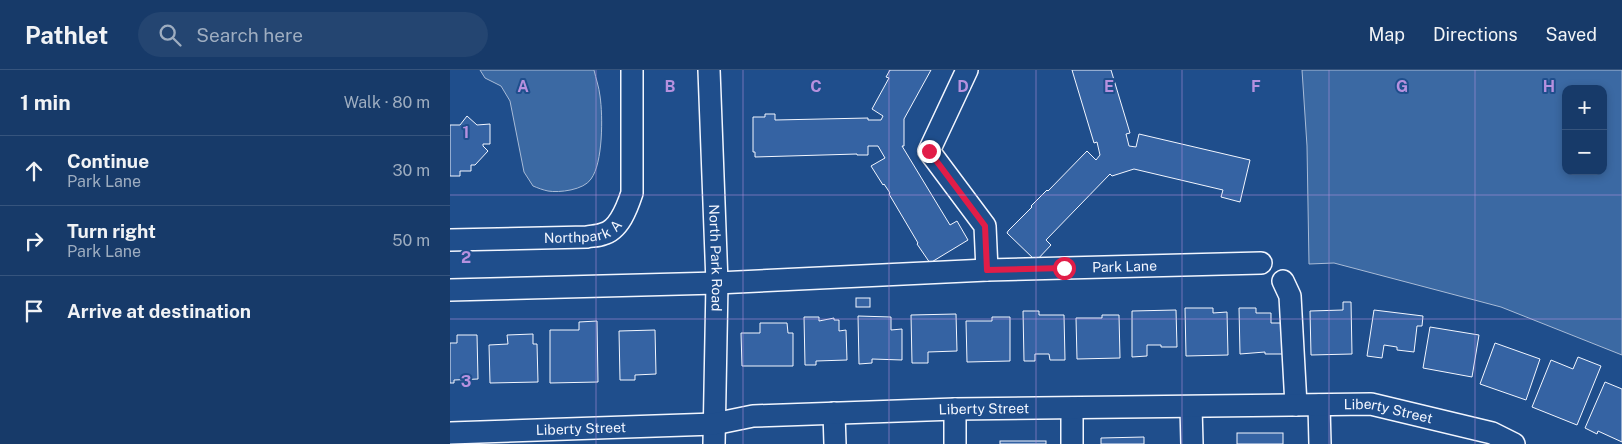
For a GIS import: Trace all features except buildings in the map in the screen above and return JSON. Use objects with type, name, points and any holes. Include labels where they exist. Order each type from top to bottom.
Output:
[{"type":"street","name":"Northpark A","points":[[450,240],[587,237],[604,234],[615,226],[626,210],[632,193],[632,70]]},
{"type":"street","name":"North Park Road","points":[[709,70],[717,283],[714,434]]},
{"type":"street","points":[[967,70],[929,151],[985,226],[987,270]]},
{"type":"street","name":"Park Lane","points":[[450,290],[717,283],[987,270],[1261,263]]},
{"type":"street","points":[[1283,281],[1290,296],[1296,405]]},
{"type":"street","name":"Liberty Street","points":[[450,432],[558,437],[714,434],[753,416],[955,409],[1370,404],[1514,444]]},
{"type":"street","points":[[1319,405],[1320,444]]},
{"type":"street","points":[[1191,407],[1192,444]]},
{"type":"street","points":[[1072,408],[1072,444]]},
{"type":"street","points":[[955,409],[956,444]]},
{"type":"street","points":[[834,413],[835,444]]},
{"type":"water","points":[[480,70],[594,70],[599,89],[602,127],[598,162],[595,172],[588,183],[571,190],[558,192],[533,186],[524,172],[510,101],[501,86],[485,78]]},
{"type":"water","points":[[1302,70],[1622,70],[1622,355],[1501,307],[1334,263],[1309,264],[1307,146]]},
{"type":"route","points":[[929,151],[985,226],[987,270],[1064,268]]}]
